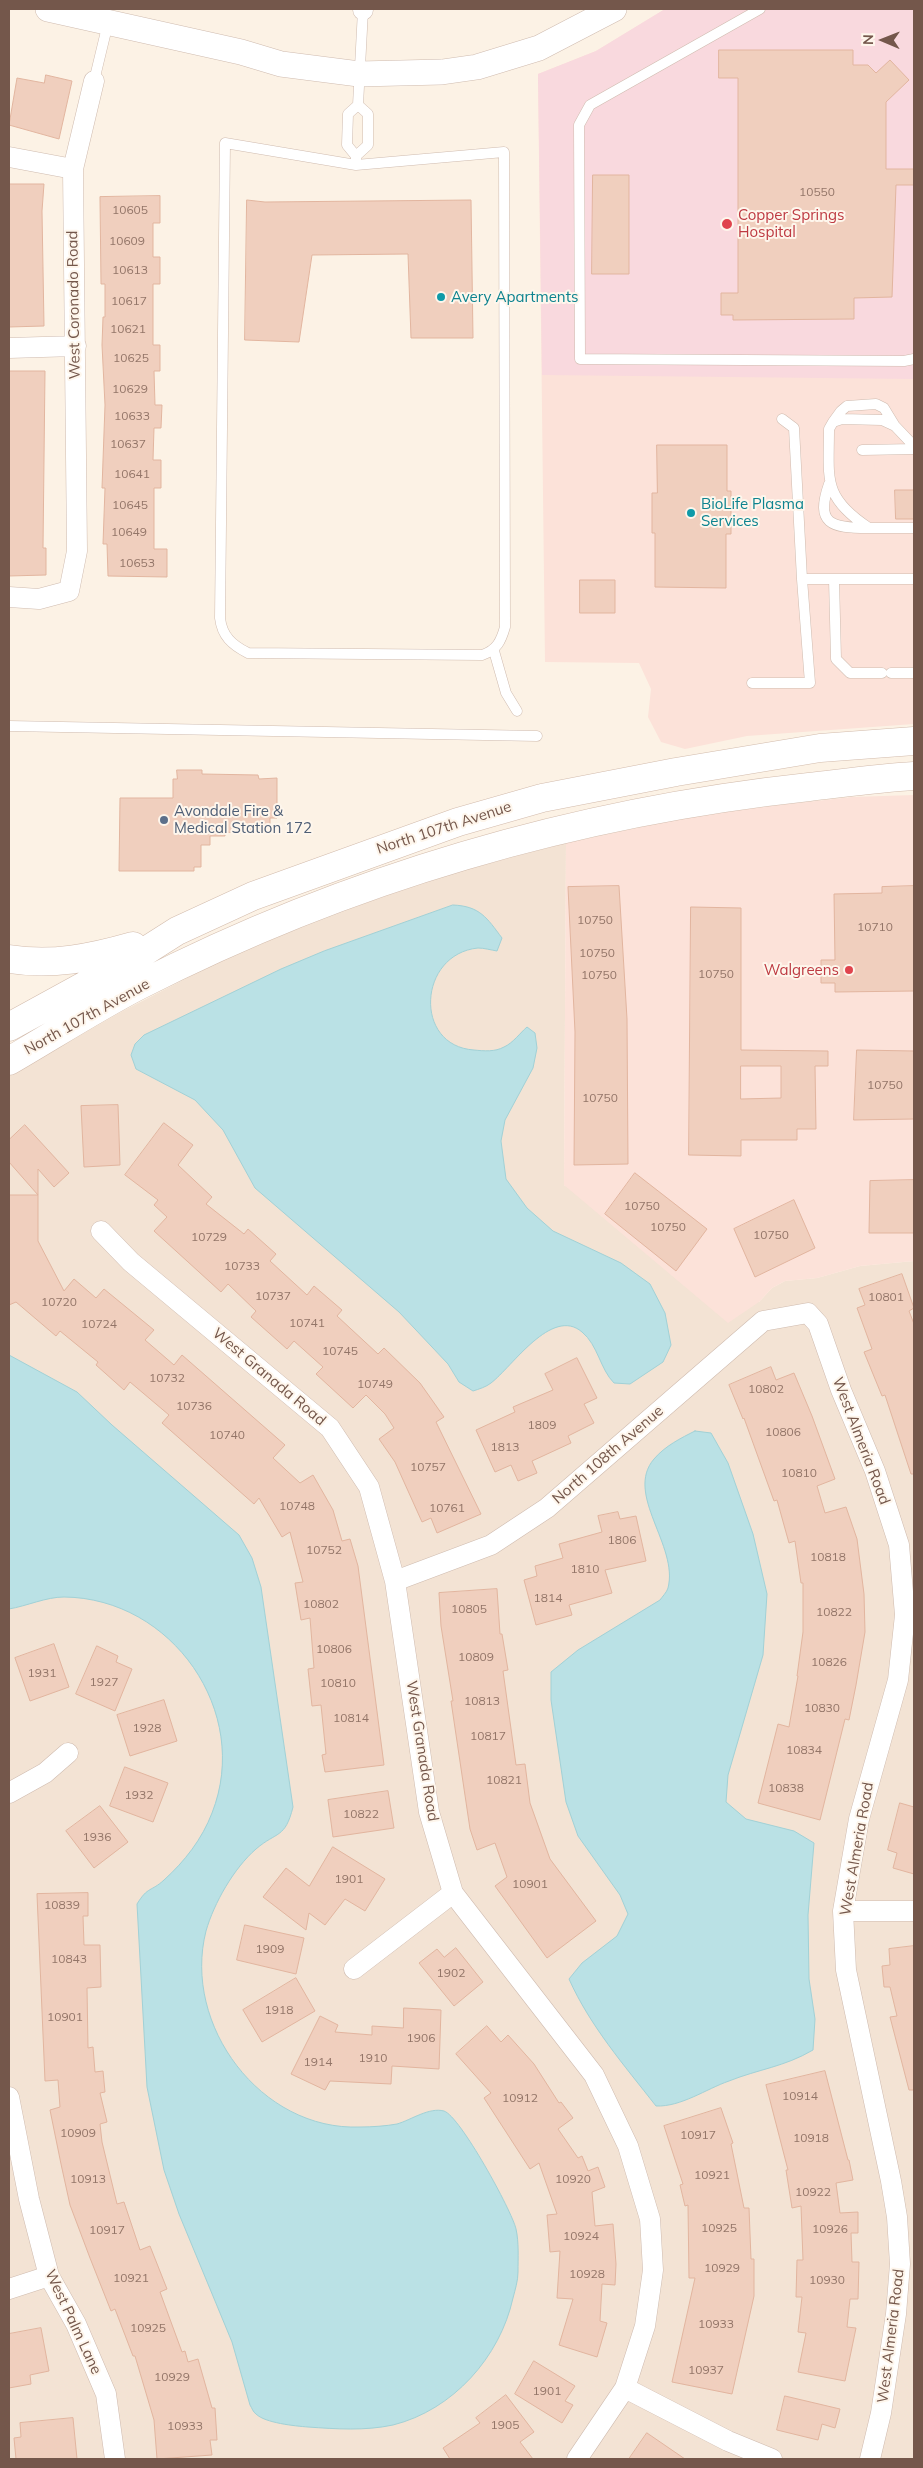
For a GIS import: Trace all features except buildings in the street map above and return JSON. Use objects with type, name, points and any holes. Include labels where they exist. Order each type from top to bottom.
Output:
[{"type":"main road","name":"North 107th Avenue","points":[[9,1027],[133,959],[177,931],[257,895],[423,834],[542,798],[676,772],[820,748],[914,741]]},
{"type":"main road","name":"North 107th Avenue","points":[[9,1061],[138,986],[270,925],[438,863],[512,841],[590,822],[687,803],[781,790],[914,776]]},
{"type":"main road","points":[[257,895],[270,925]]},
{"type":"main road","points":[[9,959],[42,962],[74,961],[140,945],[177,931]]},
{"type":"street","points":[[48,9],[111,13],[281,64],[359,74],[442,72],[477,67],[539,48],[614,9]]},
{"type":"street","name":"West Coronado Road","points":[[9,596],[39,599],[69,591],[77,551],[76,346],[72,214],[74,169],[94,81]]},
{"type":"street","points":[[9,157],[74,169]]},
{"type":"street","points":[[9,348],[76,346]]},
{"type":"street","name":"West Granada Road","points":[[101,1231],[131,1262],[330,1428],[368,1487],[395,1581],[429,1812],[453,1893],[594,2075],[628,2146],[650,2219],[653,2270],[645,2326],[625,2388],[577,2459]]},
{"type":"street","name":"North 108th Avenue","points":[[395,1581],[491,1545],[547,1508],[763,1321],[808,1313]]},
{"type":"street","name":"West Almeria Road","points":[[808,1313],[818,1324],[841,1390],[875,1471],[899,1545],[905,1615],[898,1680],[859,1819],[843,1911],[846,1970],[898,2217],[900,2264],[896,2314],[881,2414],[870,2459]]},
{"type":"street","points":[[9,1793],[44,1773],[68,1753]]},
{"type":"street","points":[[354,1969],[453,1893]]},
{"type":"street","points":[[843,1911],[914,1911]]},
{"type":"street","name":"West Palm Lane","points":[[9,2097],[28,2199],[49,2276],[76,2324],[106,2394],[115,2459]]},
{"type":"street","points":[[9,2289],[49,2276]]},
{"type":"street","points":[[625,2388],[728,2441],[772,2459]]},
{"type":"lane","points":[[760,9],[590,105],[578,126],[580,359],[914,359]]},
{"type":"lane","points":[[356,161],[347,145],[348,114],[358,105],[363,10]]},
{"type":"lane","name":"West Coronado Road","points":[[94,81],[111,13]]},
{"type":"lane","points":[[356,161],[368,145],[368,114],[358,105]]},
{"type":"lane","points":[[225,144],[356,161],[504,152],[506,626],[502,638],[494,651],[482,655],[248,653],[236,647],[221,629],[225,144]]},
{"type":"lane","points":[[914,448],[895,426],[884,408],[876,404],[847,406],[841,411],[829,429],[829,484],[823,502],[823,510],[827,521],[836,526],[914,528]]},
{"type":"lane","points":[[752,683],[810,683],[794,428],[782,419]]},
{"type":"lane","points":[[833,422],[842,419],[882,420],[895,426]]},
{"type":"lane","points":[[862,450],[914,448]]},
{"type":"lane","points":[[829,484],[835,497],[869,528]]},
{"type":"lane","points":[[802,579],[914,578]]},
{"type":"lane","points":[[834,579],[836,659],[850,673],[914,673]]},
{"type":"lane","points":[[494,651],[506,693],[517,711]]},
{"type":"lane","points":[[9,726],[537,736]]},
{"type":"shaded area","points":[[665,9],[914,9],[914,724],[747,736],[685,749],[661,742],[648,717],[651,689],[639,663],[545,662],[538,74],[596,51]]},
{"type":"shaded area","name":"Copper Springs Hospital","points":[[665,9],[914,9],[914,379],[542,375],[538,74],[596,51]]},
{"type":"shaded area","points":[[914,795],[914,1261],[860,1266],[817,1278],[785,1281],[772,1288],[759,1302],[728,1323],[564,1185],[566,843],[679,819],[761,807],[852,797]]},
{"type":"shaded area","points":[[566,843],[564,1185],[759,1302],[772,1288],[785,1281],[817,1278],[860,1266],[914,1261],[914,2459],[9,2459],[9,1076],[121,1012],[222,960],[371,901],[461,871]]},
{"type":"water","points":[[453,905],[470,908],[482,914],[502,938],[497,951],[478,948],[458,954],[443,966],[434,982],[431,1000],[433,1018],[440,1033],[454,1045],[474,1050],[489,1051],[501,1049],[527,1027],[535,1033],[537,1048],[533,1068],[505,1120],[501,1141],[506,1179],[527,1208],[553,1231],[621,1263],[650,1284],[665,1313],[671,1345],[663,1362],[630,1384],[614,1383],[605,1371],[592,1343],[582,1332],[570,1326],[558,1327],[546,1332],[521,1353],[491,1383],[473,1391],[459,1382],[448,1364],[399,1312],[255,1188],[223,1130],[195,1100],[136,1069],[131,1055],[135,1044],[144,1035],[281,969],[324,951]]},
{"type":"water","points":[[9,1355],[77,1392],[112,1425],[239,1535],[252,1558],[261,1587],[293,1807],[287,1825],[283,1830],[263,1843],[240,1866],[214,1909],[206,1931],[202,1967],[206,2002],[218,2035],[237,2066],[261,2092],[291,2111],[324,2124],[360,2127],[384,2126],[397,2124],[432,2111],[444,2111],[452,2117],[473,2146],[496,2185],[516,2229],[518,2239],[518,2279],[507,2320],[497,2341],[471,2378],[454,2394],[415,2418],[393,2425],[361,2429],[308,2427],[280,2424],[266,2420],[255,2413],[250,2405],[232,2342],[179,2214],[164,2170],[147,2087],[137,1904],[144,1894],[160,1884],[172,1873],[198,1841],[208,1823],[222,1775],[221,1737],[211,1701],[193,1668],[169,1639],[138,1617],[103,1602],[64,1597],[50,1598],[9,1609]]},
{"type":"water","points":[[695,1431],[711,1433],[728,1463],[753,1534],[767,1594],[763,1655],[728,1775],[726,1802],[746,1819],[794,1831],[814,1843],[808,1915],[809,1979],[815,2019],[813,2050],[782,2064],[729,2081],[684,2101],[665,2106],[656,2106],[597,2029],[569,1979],[582,1963],[617,1936],[628,1914],[620,1895],[578,1836],[566,1802],[551,1700],[551,1672],[578,1650],[660,1600],[667,1591],[669,1572],[666,1555],[648,1504],[645,1488],[646,1473],[654,1459],[663,1450]]},
{"type":"place","name":"Copper Springs Hospital","points":[[727,224]]},
{"type":"place","name":"Avery Apartments","points":[[441,297]]},
{"type":"place","name":"BioLife Plasma Services","points":[[691,513]]},
{"type":"place","name":"Avondale Fire & Medical Station 172","points":[[164,820]]},
{"type":"place","name":"Walgreens","points":[[849,970]]}]
